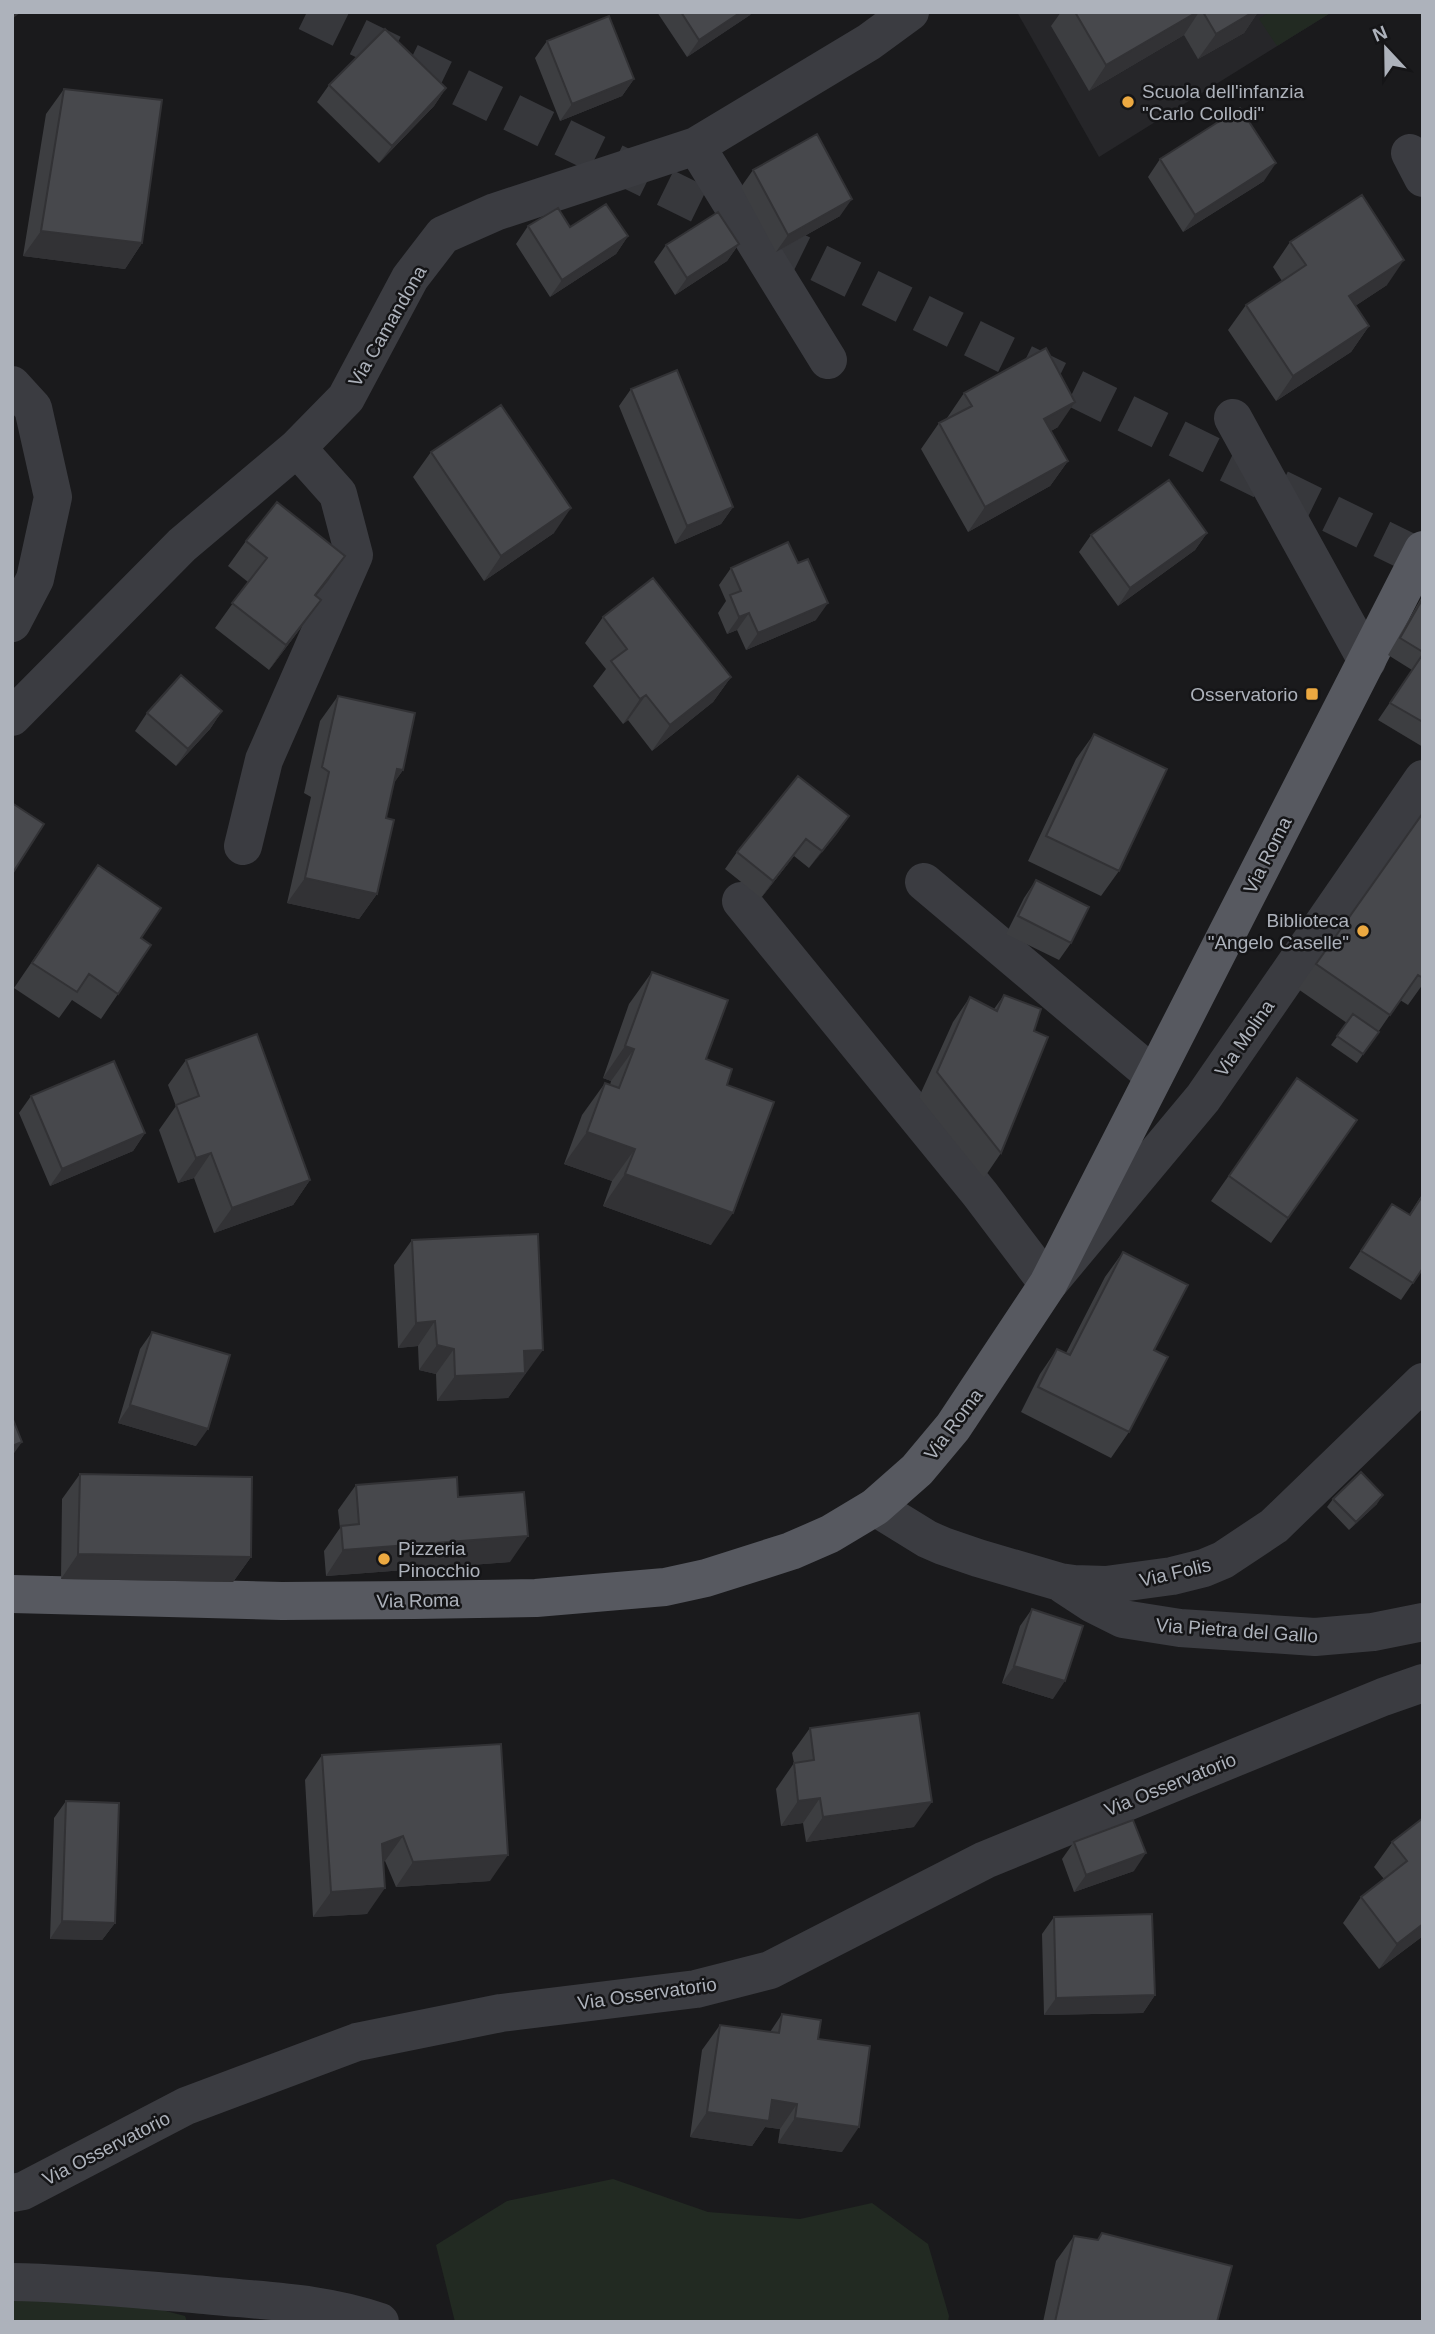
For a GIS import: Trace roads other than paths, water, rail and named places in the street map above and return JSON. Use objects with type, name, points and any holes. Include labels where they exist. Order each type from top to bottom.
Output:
[{"type":"main road","name":"Via Roma","points":[[12,1594],[282,1601],[388,1600],[536,1598],[665,1587],[706,1578],[791,1551],[830,1534],[875,1507],[917,1470],[948,1434],[1048,1284],[1423,550]]},
{"type":"street","name":"Via Camandona","points":[[12,717],[182,545],[297,448],[346,398],[410,278],[443,235],[495,212],[696,146],[869,42],[910,12]]},
{"type":"street","points":[[696,146],[828,360]]},
{"type":"street","points":[[12,385],[33,408],[53,497],[34,579],[12,623]]},
{"type":"street","points":[[1233,418],[1367,661]]},
{"type":"street","points":[[243,846],[264,760],[354,555],[338,494],[297,448]]},
{"type":"street","name":"Via Molina","points":[[1048,1284],[1203,1098],[1423,779]]},
{"type":"street","points":[[925,882],[1154,1076]]},
{"type":"street","points":[[741,901],[980,1194],[1048,1284]]},
{"type":"street","name":"Via Folis","points":[[875,1507],[943,1546],[978,1559],[1060,1582],[1106,1585],[1172,1576],[1223,1560],[1263,1535],[1286,1516],[1423,1382]]},
{"type":"street","name":"Via Pietra del Gallo","points":[[1060,1582],[1093,1604],[1123,1619],[1180,1628],[1315,1637],[1373,1632],[1423,1622]]},
{"type":"street","name":"Via Osservatorio","points":[[12,2193],[23,2191],[186,2106],[357,2042],[500,2013],[696,1989],[771,1970],[985,1860],[1423,1683]]},
{"type":"street","points":[[12,2282],[58,2283],[283,2302],[348,2312],[380,2322]]},
{"type":"tunnel","points":[[307,12],[1423,559]]},
{"type":"place","name":"Scuola dell'infanzia \"Carlo Collodi\"","points":[[1128,102]]},
{"type":"place","name":"Osservatorio","points":[[1312,694]]},
{"type":"place","name":"Biblioteca \"Angelo Caselle\"","points":[[1363,931]]},
{"type":"place","name":"Pizzeria Pinocchio","points":[[384,1559]]}]
